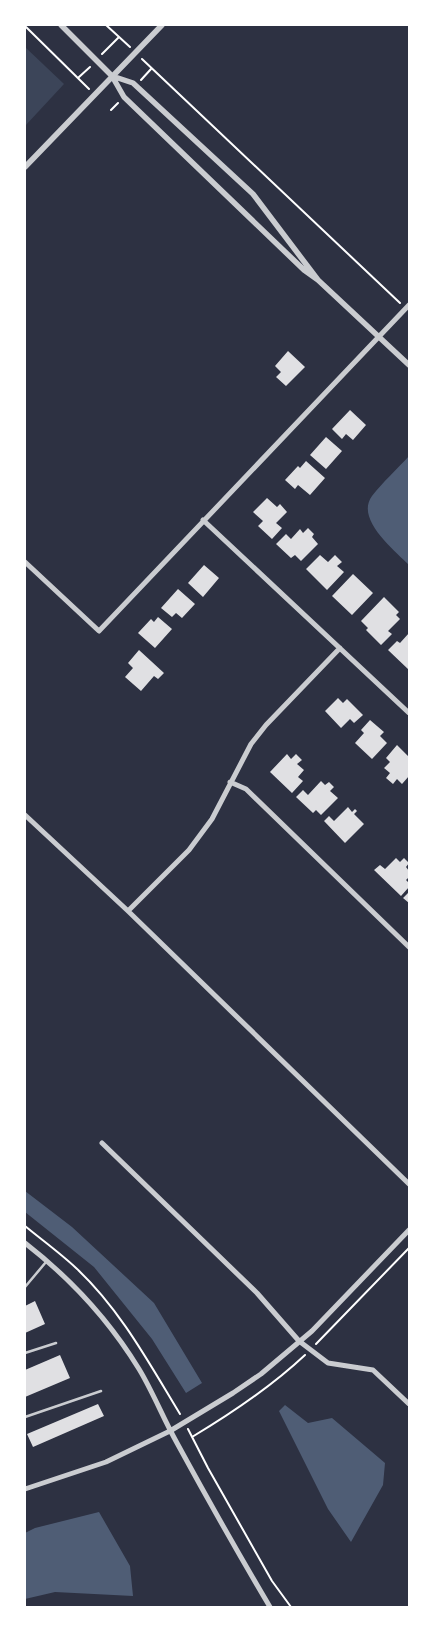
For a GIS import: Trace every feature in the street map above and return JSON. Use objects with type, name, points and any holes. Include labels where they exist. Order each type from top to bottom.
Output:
[{"type":"street","points":[[61,25],[112,76],[124,97],[304,270],[318,280],[409,365]]},
{"type":"street","points":[[25,167],[162,25]]},
{"type":"street","points":[[112,76],[134,83],[253,194],[318,280]]},
{"type":"street","points":[[25,562],[99,631],[407,307]]},
{"type":"street","points":[[204,520],[409,713]]},
{"type":"street","points":[[128,911],[189,850],[212,819],[251,744],[266,725],[340,648]]},
{"type":"street","points":[[230,782],[246,789],[409,947]]},
{"type":"street","points":[[25,816],[128,911],[409,1184]]},
{"type":"street","points":[[102,1143],[258,1292],[299,1341],[328,1363],[373,1370],[409,1404]]},
{"type":"street","points":[[25,1489],[106,1462],[170,1432],[240,1389],[312,1331],[409,1230]]},
{"type":"street","points":[[25,1243],[89,1301],[112,1329],[139,1369],[170,1432],[270,1607]]},
{"type":"lane","points":[[25,1287],[47,1261]]},
{"type":"lane","points":[[25,1353],[56,1343]]},
{"type":"lane","points":[[25,1417],[100,1391]]},
{"type":"path","points":[[106,25],[407,307]]},
{"type":"path","points":[[25,26],[95,94]]},
{"type":"shaded area","points":[[25,47],[64,84],[25,126]]},
{"type":"shaded area","points":[[409,456],[409,565],[378,534],[368,514],[368,505],[376,491]]},
{"type":"shaded area","points":[[25,1191],[72,1227],[154,1303],[202,1383],[186,1393],[152,1339],[94,1267],[25,1212]]},
{"type":"shaded area","points":[[285,1405],[308,1423],[332,1418],[385,1463],[383,1485],[351,1542],[328,1509],[279,1411]]},
{"type":"shaded area","points":[[99,1512],[130,1566],[133,1596],[55,1592],[25,1599],[25,1533],[35,1528]]},
{"type":"building","points":[[288,351],[305,367],[286,386],[276,377],[281,372],[275,366]]},
{"type":"building","points":[[350,410],[366,425],[353,440],[346,434],[342,439],[332,429]]},
{"type":"building","points":[[326,437],[342,451],[326,469],[310,455]]},
{"type":"building","points":[[306,461],[325,478],[310,495],[298,485],[295,489],[285,480],[298,466],[300,468]]},
{"type":"building","points":[[267,498],[277,507],[280,504],[287,512],[276,523],[282,528],[272,539],[258,526],[263,521],[253,512]]},
{"type":"building","points":[[308,528],[314,534],[312,537],[318,544],[301,561],[295,555],[291,558],[276,544],[286,534],[291,539],[300,529],[303,533]]},
{"type":"building","points":[[320,555],[328,562],[335,555],[342,562],[337,566],[344,572],[327,590],[306,569]]},
{"type":"building","points":[[204,565],[219,578],[203,597],[188,583]]},
{"type":"building","points":[[353,574],[373,593],[352,615],[332,596]]},
{"type":"building","points":[[178,589],[195,604],[182,618],[176,613],[172,617],[161,608]]},
{"type":"building","points":[[384,597],[399,612],[396,615],[400,619],[388,631],[392,634],[381,645],[366,630],[368,628],[361,621]]},
{"type":"building","points":[[158,617],[172,629],[155,648],[138,633],[151,619],[154,622]]},
{"type":"building","points":[[409,633],[409,670],[388,650],[397,641],[400,643]]},
{"type":"building","points":[[139,650],[164,673],[158,679],[154,676],[141,691],[125,677],[133,668],[128,663]]},
{"type":"building","points":[[338,698],[343,703],[347,699],[363,715],[354,723],[350,719],[341,728],[325,711]]},
{"type":"building","points":[[370,720],[384,732],[380,736],[387,743],[372,759],[355,743],[364,733],[361,730]]},
{"type":"building","points":[[397,745],[409,757],[409,776],[402,784],[397,779],[393,784],[386,778],[390,773],[384,768],[390,762],[386,758]]},
{"type":"building","points":[[287,754],[291,759],[296,754],[302,760],[297,764],[304,770],[298,777],[303,781],[292,793],[270,772]]},
{"type":"building","points":[[321,781],[325,785],[329,782],[334,787],[330,791],[338,798],[321,815],[316,810],[313,813],[296,797],[303,790],[308,795]]},
{"type":"building","points":[[348,807],[352,812],[355,809],[357,811],[354,814],[364,824],[345,843],[324,821],[329,816],[334,821]]},
{"type":"building","points":[[396,858],[400,862],[404,858],[409,863],[406,867],[409,871],[409,877],[406,880],[409,883],[409,887],[401,896],[374,870],[380,865],[385,869]]},
{"type":"building","points":[[409,894],[409,903],[403,898]]},
{"type":"building","points":[[35,1301],[45,1324],[25,1333],[25,1306]]},
{"type":"building","points":[[60,1355],[70,1378],[25,1397],[25,1370]]},
{"type":"building","points":[[98,1404],[104,1416],[33,1447],[27,1434]]}]
